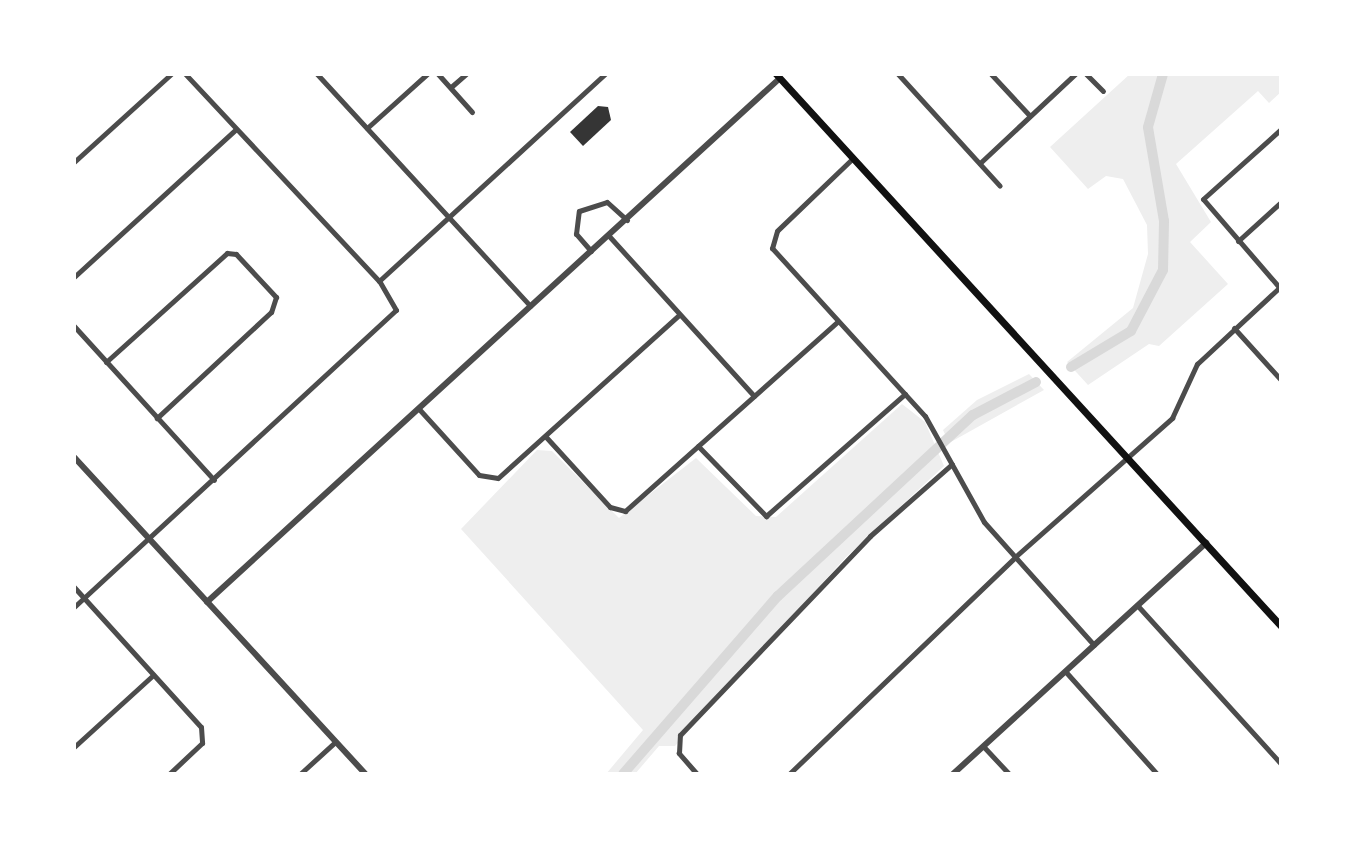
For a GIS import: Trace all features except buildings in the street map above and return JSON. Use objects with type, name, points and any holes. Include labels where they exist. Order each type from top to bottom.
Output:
[{"type":"main road","points":[[781,75],[853,158],[1281,626]]},
{"type":"street","points":[[74,162],[171,74]]},
{"type":"street","points":[[74,607],[394,315],[393,299],[379,281],[185,74]]},
{"type":"street","points":[[317,74],[531,307]]},
{"type":"street","points":[[367,128],[427,74]]},
{"type":"street","points":[[438,74],[472,112]]},
{"type":"street","points":[[451,87],[466,74]]},
{"type":"street","points":[[379,281],[605,74]]},
{"type":"street","points":[[898,74],[1000,186]]},
{"type":"street","points":[[991,74],[1030,116]]},
{"type":"street","points":[[980,163],[1075,74]]},
{"type":"street","points":[[1086,74],[1103,91]]},
{"type":"street","points":[[207,602],[627,220],[781,75]]},
{"type":"street","points":[[74,277],[236,129]]},
{"type":"street","points":[[789,774],[1015,557],[1172,418],[1197,364],[1280,286],[1238,241],[1203,195],[1281,129]]},
{"type":"street","points":[[853,158],[771,242],[905,394],[939,439],[984,522],[1094,645]]},
{"type":"street","points":[[591,252],[576,234],[579,211],[607,202],[627,220]]},
{"type":"street","points":[[1238,241],[1281,202]]},
{"type":"street","points":[[609,236],[754,396]]},
{"type":"street","points":[[106,362],[227,253],[236,254],[276,297],[271,312],[157,418]]},
{"type":"street","points":[[419,409],[491,481],[546,437],[679,315]]},
{"type":"street","points":[[546,437],[619,513],[838,321]]},
{"type":"street","points":[[74,326],[214,480]]},
{"type":"street","points":[[1234,328],[1281,380]]},
{"type":"street","points":[[698,446],[766,516],[905,394]]},
{"type":"street","points":[[74,457],[365,774]]},
{"type":"street","points":[[697,774],[679,753],[680,735],[870,536],[952,464]]},
{"type":"street","points":[[953,774],[1206,543]]},
{"type":"street","points":[[74,587],[153,675],[204,738],[169,774]]},
{"type":"street","points":[[1137,605],[1281,764]]},
{"type":"street","points":[[1065,671],[1157,774]]},
{"type":"street","points":[[74,747],[153,675]]},
{"type":"street","points":[[300,774],[335,742]]},
{"type":"street","points":[[983,746],[1009,774]]},
{"type":"shaded area","points":[[1130,74],[1281,74],[1281,92],[1269,103],[1258,91],[1176,164],[1211,222],[1190,242],[1228,284],[1159,346],[1149,344],[1088,385],[1067,362],[1133,308],[1148,254],[1147,225],[1123,179],[1106,176],[1088,189],[1050,147]]},
{"type":"shaded area","points":[[1029,374],[1044,390],[949,443],[943,430],[977,400]]},
{"type":"shaded area","points":[[902,404],[925,422],[944,466],[846,557],[675,746],[659,746],[635,774],[606,774],[643,730],[461,529],[537,450],[552,451],[619,518],[696,458],[756,516],[776,517]]},
{"type":"waterway","points":[[1071,367],[1131,331],[1163,270],[1164,221],[1148,127],[1163,74]]},
{"type":"waterway","points":[[623,774],[778,596],[973,415],[1036,382]]}]
